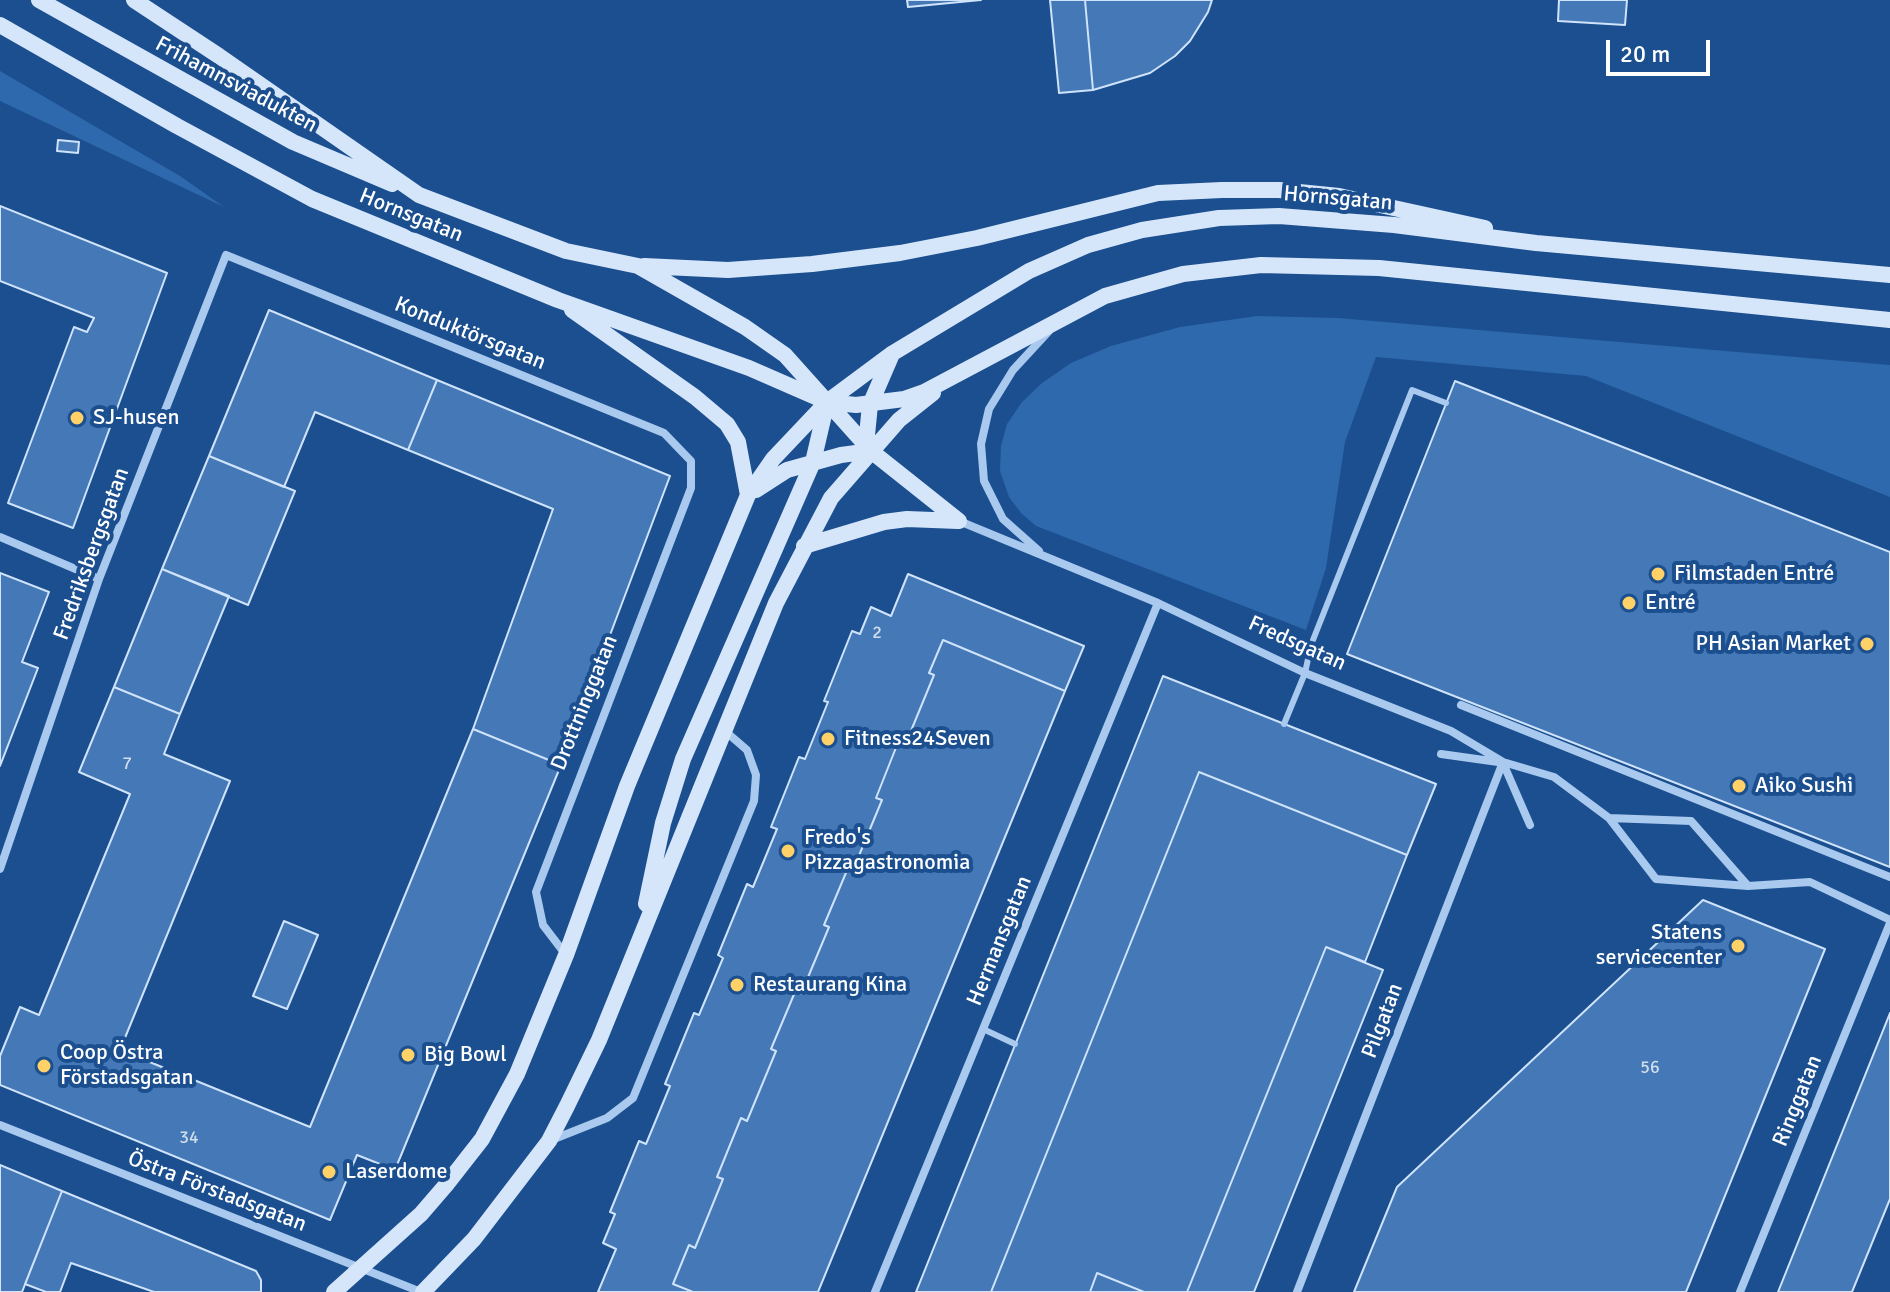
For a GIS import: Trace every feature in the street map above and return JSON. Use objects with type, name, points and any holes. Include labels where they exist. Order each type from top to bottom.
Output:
[{"type":"main road","name":"Frihamnsviadukten","points":[[39,0],[293,142],[419,195]]},
{"type":"main road","name":"Hornsgatan","points":[[134,0],[419,195],[566,251],[638,266],[745,327],[785,355],[827,402]]},
{"type":"main road","name":"Hornsgatan","points":[[0,25],[312,199],[558,300],[749,368],[827,402],[870,405],[904,399],[924,392],[1105,296],[1183,274],[1261,265],[1442,274],[1890,320]]},
{"type":"main road","points":[[638,266],[728,270],[856,258],[977,238],[1158,193],[1222,190],[1279,190],[1339,196],[1477,226],[1536,243]]},
{"type":"main road","name":"Hornsgatan","points":[[748,495],[773,459],[827,402],[893,353],[1029,271],[1088,245],[1142,230],[1219,218],[1279,216],[1890,275]]},
{"type":"main road","points":[[334,1292],[421,1214],[482,1139],[517,1074],[566,955],[627,786],[748,495],[738,442],[727,424],[695,397],[558,300]]},
{"type":"main road","points":[[871,451],[867,435],[870,405],[893,353]]},
{"type":"main road","points":[[422,1292],[474,1239],[549,1141],[599,1040],[776,603],[831,498],[899,420],[958,373]]},
{"type":"main road","points":[[827,402],[871,451],[959,521]]},
{"type":"main road","points":[[640,937],[663,823],[683,759],[813,462],[827,402]]},
{"type":"main road","points":[[748,495],[787,470],[871,451]]},
{"type":"main road","points":[[804,546],[884,522],[907,519],[959,521]]},
{"type":"street","name":"Konduktörsgatan","points":[[226,255],[664,433],[691,461]]},
{"type":"street","name":"Fredriksbergsgatan","points":[[0,869],[99,579],[226,255]]},
{"type":"street","points":[[1045,557],[1003,519],[984,481],[981,444],[989,409],[1013,370],[1062,317]]},
{"type":"street","name":"Drottninggatan","points":[[566,955],[543,925],[536,892],[691,488],[691,461]]},
{"type":"street","name":"Fredsgatan","points":[[959,521],[1158,603],[1305,673],[1451,731],[1503,762],[1554,777],[1609,818],[1656,879],[1748,886],[1810,882],[1890,921]]},
{"type":"street","points":[[0,537],[99,579]]},
{"type":"street","name":"Hermansgatan","points":[[875,1292],[1158,603]]},
{"type":"street","points":[[1461,705],[1890,877]]},
{"type":"street","points":[[549,1141],[607,1118],[633,1098],[754,801],[756,775],[747,750],[724,730]]},
{"type":"street","points":[[1441,754],[1503,762],[1530,825]]},
{"type":"street","name":"Pilgatan","points":[[1297,1292],[1503,762]]},
{"type":"street","points":[[1609,818],[1691,821],[1748,886]]},
{"type":"street","name":"Ringgatan","points":[[1740,1292],[1890,921]]},
{"type":"street","name":"Östra Förstadsgatan","points":[[0,1125],[422,1292]]},
{"type":"lane","points":[[1284,724],[1305,673],[1311,645],[1412,390],[1446,403]]},
{"type":"lane","points":[[983,1029],[1015,1044]]},
{"type":"shaded area","points":[[0,71],[180,176],[224,207],[0,101]]},
{"type":"shaded area","points":[[1257,316],[1338,318],[1890,365],[1890,497],[1586,376],[1376,357],[1345,442],[1326,568],[1306,630],[1036,526],[1021,513],[1009,497],[1000,471],[1001,446],[1007,424],[1022,402],[1042,383],[1071,363],[1111,346],[1180,327]]},
{"type":"building","points":[[907,0],[981,0],[908,7]]},
{"type":"building","points":[[1050,0],[1085,0],[1093,90],[1059,93]]},
{"type":"building","points":[[1085,0],[1212,0],[1190,41],[1175,56],[1150,73],[1093,90]]},
{"type":"building","points":[[1559,0],[1627,0],[1625,25],[1558,21]]},
{"type":"building","points":[[58,140],[79,142],[78,153],[57,151]]},
{"type":"building","name":"SJ-husen","points":[[0,206],[167,273],[73,528],[8,503],[74,327],[87,332],[94,318],[0,281]]},
{"type":"building","points":[[269,310],[437,380],[408,450],[315,412],[284,487],[209,456]]},
{"type":"building","points":[[437,380],[670,476],[561,765],[473,729],[553,509],[408,450]]},
{"type":"building","name":"Entré","points":[[1455,381],[1890,552],[1890,867],[1347,654]]},
{"type":"building","points":[[209,456],[295,491],[248,605],[162,569]]},
{"type":"building","points":[[162,569],[229,596],[180,714],[114,687]]},
{"type":"building","points":[[0,573],[49,592],[22,662],[38,668],[0,766]]},
{"type":"building","points":[[908,574],[1084,646],[1065,691],[943,640],[929,673],[934,675],[906,743],[899,740],[876,798],[882,800],[853,870],[848,868],[824,925],[829,927],[801,994],[795,992],[771,1049],[776,1051],[747,1121],[741,1118],[717,1177],[723,1179],[695,1248],[689,1245],[673,1284],[693,1292],[598,1292],[616,1249],[603,1243],[615,1214],[610,1212],[639,1141],[646,1144],[670,1086],[665,1084],[694,1013],[699,1015],[723,958],[718,955],[747,884],[753,887],[777,829],[771,827],[799,757],[805,759],[852,631],[860,634],[871,607],[891,616]]},
{"type":"building","points":[[943,640],[1065,691],[818,1292],[693,1292],[673,1284],[689,1245],[695,1248],[723,1179],[717,1177],[741,1118],[747,1121],[776,1051],[771,1049],[795,992],[801,994],[829,927],[824,925],[848,868],[853,870],[882,800],[876,798],[899,740],[906,743],[934,675],[929,673]]},
{"type":"building","points":[[1163,676],[1436,784],[1407,855],[1199,772],[991,1292],[916,1292]]},
{"type":"building","points":[[114,687],[180,714],[164,754],[230,781],[120,1050],[310,1127],[473,729],[561,765],[395,1170],[357,1155],[330,1220],[0,1085],[0,1056],[20,1007],[39,1015],[130,794],[79,772]]},
{"type":"building","points":[[1199,772],[1407,855],[1365,962],[1326,947],[1187,1292],[1144,1292],[1097,1273],[1090,1292],[991,1292]]},
{"type":"building","points":[[1703,900],[1825,949],[1686,1292],[1354,1292],[1397,1187]]},
{"type":"building","points":[[284,921],[318,935],[287,1009],[253,996]]},
{"type":"building","points":[[1326,947],[1383,970],[1254,1292],[1187,1292]]},
{"type":"building","points":[[1890,1013],[1890,1199],[1852,1292],[1778,1292]]},
{"type":"building","points":[[0,1165],[62,1191],[22,1292],[0,1292]]},
{"type":"building","points":[[62,1191],[256,1271],[261,1280],[261,1292],[154,1292],[71,1263],[60,1292],[46,1292],[25,1284]]},
{"type":"building","points":[[1097,1273],[1144,1292],[1090,1292]]},
{"type":"place","name":"SJ-husen","points":[[77,418]]},
{"type":"place","name":"Filmstaden Entré","points":[[1658,574]]},
{"type":"place","name":"Entré","points":[[1629,603]]},
{"type":"place","name":"PH Asian Market","points":[[1867,644]]},
{"type":"place","name":"Fitness24Seven","points":[[828,739]]},
{"type":"place","name":"Aiko Sushi","points":[[1739,786]]},
{"type":"place","name":"Fredo's Pizzagastronomia","points":[[788,851]]},
{"type":"place","name":"Statens servicecenter","points":[[1738,946]]},
{"type":"place","name":"Restaurang Kina","points":[[737,985]]},
{"type":"place","name":"Big Bowl","points":[[408,1055]]},
{"type":"place","name":"Coop Östra Förstadsgatan","points":[[44,1066]]},
{"type":"place","name":"Laserdome","points":[[329,1172]]}]
